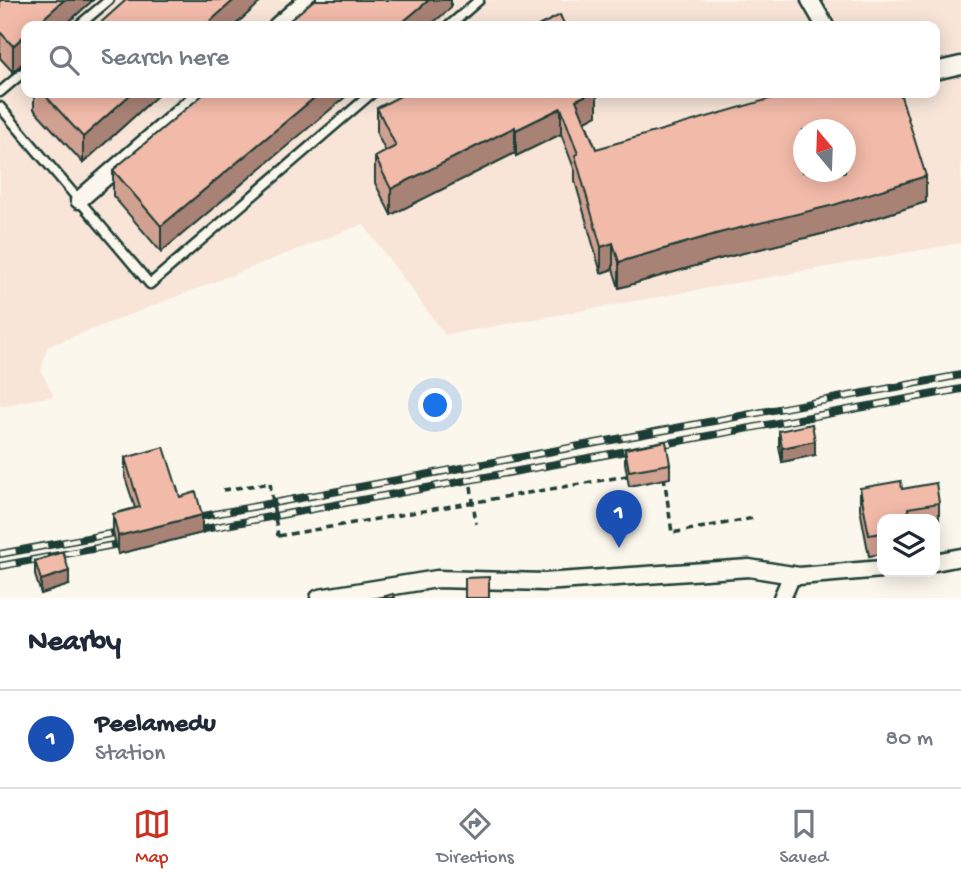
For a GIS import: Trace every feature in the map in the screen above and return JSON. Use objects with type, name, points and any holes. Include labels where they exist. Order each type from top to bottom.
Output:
[{"type":"street","points":[[283,21],[307,0]]},
{"type":"street","points":[[810,0],[822,21]]},
{"type":"street","points":[[940,70],[961,65]]},
{"type":"street","points":[[79,200],[196,98]]},
{"type":"street","points":[[940,561],[961,557]]},
{"type":"street","points":[[318,598],[437,579],[544,582],[749,568],[792,575],[877,569]]},
{"type":"street","points":[[782,598],[792,575]]},
{"type":"lane","points":[[84,21],[110,0]]},
{"type":"lane","points":[[455,21],[479,0]]},
{"type":"lane","points":[[0,92],[21,74]]},
{"type":"lane","points":[[0,107],[150,284],[366,98]]},
{"type":"path","points":[[662,468],[672,533],[754,519]]},
{"type":"path","points":[[223,490],[270,483],[278,536],[637,473]]},
{"type":"path","points":[[471,486],[476,524]]},
{"type":"shaded area","points":[[0,0],[961,0],[961,243],[445,335],[363,224],[47,347],[41,371],[54,396],[0,406]]},
{"type":"building","points":[[0,0],[64,0],[41,21],[21,21],[21,39],[13,46],[0,32]]},
{"type":"building","points":[[126,0],[234,0],[211,21],[103,21]]},
{"type":"building","points":[[314,0],[429,0],[404,21],[289,21]]},
{"type":"building","points":[[560,15],[563,21],[548,21]]},
{"type":"building","points":[[48,98],[126,98],[83,137]]},
{"type":"building","points":[[199,98],[314,98],[161,226],[113,170]]},
{"type":"building","points":[[396,98],[580,98],[576,100],[596,149],[773,98],[902,98],[926,176],[834,205],[719,233],[619,262],[613,243],[601,247],[575,155],[578,154],[561,108],[516,130],[515,127],[391,189],[375,157],[396,146],[377,108]]},
{"type":"building","points":[[812,424],[815,441],[782,448],[779,431]]},
{"type":"building","points":[[666,441],[670,464],[629,471],[625,449]]},
{"type":"building","points":[[164,447],[180,497],[196,492],[202,515],[118,536],[113,514],[140,507],[125,458]]},
{"type":"building","points":[[901,481],[902,489],[936,483],[939,503],[908,508],[909,514],[877,514],[877,534],[869,535],[860,488]]},
{"type":"building","points":[[63,552],[69,571],[41,580],[35,561]]},
{"type":"building","points":[[489,577],[489,598],[465,598],[465,578]]},
{"type":"building","points":[[393,594],[395,598],[379,598]]},
{"type":"railway","points":[[182,520],[961,375]]},
{"type":"railway","points":[[183,533],[961,389]]},
{"type":"railway","points":[[0,554],[131,530]]},
{"type":"railway","points":[[0,566],[135,541]]},
{"type":"place","name":"Peelamedu","points":[[619,548]]}]
